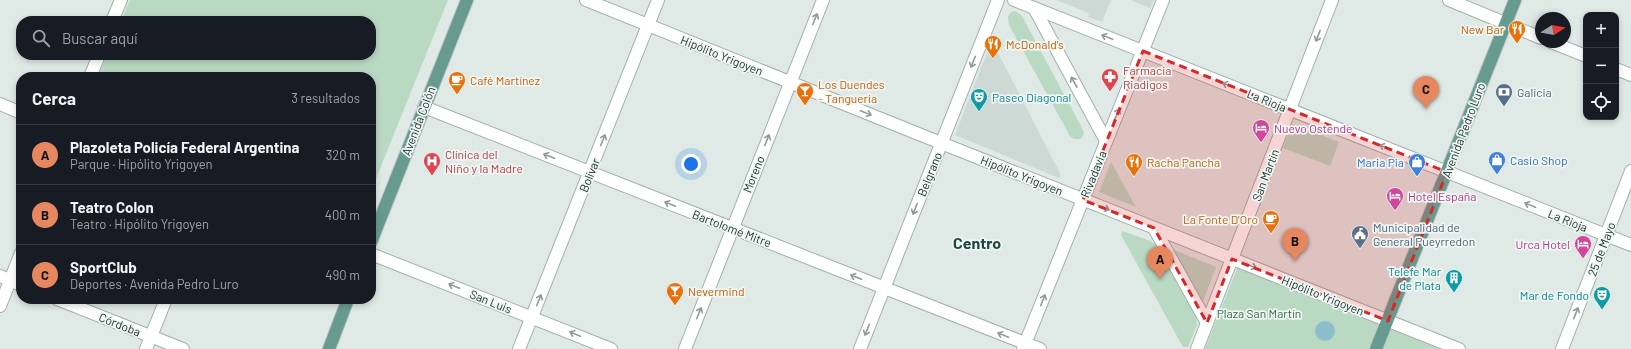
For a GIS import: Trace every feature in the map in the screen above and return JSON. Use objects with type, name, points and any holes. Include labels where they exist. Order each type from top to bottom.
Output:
[{"type":"main road","name":"Avenida Colón","points":[[376,229],[467,0]]},
{"type":"main road","name":"Avenida Pedro Luro","points":[[1376,349],[1514,0]]},
{"type":"main road","points":[[328,349],[346,304]]},
{"type":"street","points":[[114,16],[121,0]]},
{"type":"street","name":"Hipólito Yrigoyen","points":[[586,0],[1083,200],[1459,349]]},
{"type":"street","name":"Bolívar","points":[[519,349],[658,0]]},
{"type":"street","name":"Moreno","points":[[684,349],[822,0]]},
{"type":"street","name":"Belgrano","points":[[860,349],[998,0]]},
{"type":"street","name":"La Rioja","points":[[1014,0],[1631,245]]},
{"type":"street","name":"Rivadavia","points":[[1024,346],[1163,0]]},
{"type":"street","name":"San Martín","points":[[1197,349],[1332,0]]},
{"type":"street","points":[[1449,0],[1535,36]]},
{"type":"street","points":[[1034,8],[1106,141]]},
{"type":"street","points":[[1566,48],[1583,55]]},
{"type":"street","points":[[92,72],[97,60]]},
{"type":"street","points":[[1619,70],[1631,75]]},
{"type":"street","points":[[0,104],[16,111]]},
{"type":"street","name":"Bartolomé Mitre","points":[[424,107],[884,288],[1024,346],[1040,349]]},
{"type":"street","name":"25 de Mayo","points":[[1562,349],[1631,172]]},
{"type":"street","points":[[1154,228],[1207,322]]},
{"type":"street","name":"San Luis","points":[[376,256],[611,349]]},
{"type":"street","points":[[0,306],[16,265]]},
{"type":"street","name":"Córdoba","points":[[70,304],[183,349]]},
{"type":"street","points":[[146,349],[164,304]]},
{"type":"highlighted area","points":[[1143,51],[1447,172],[1388,321],[1232,259],[1207,323],[1154,228],[1083,200]]},
{"type":"shaded area","points":[[1056,0],[1111,0],[1102,22],[1088,17],[1089,13]]},
{"type":"shaded area","points":[[1131,0],[1154,0],[1150,8]]},
{"type":"shaded area","name":"Paseo Diagonal","points":[[995,47],[1061,175],[1059,178],[955,135],[989,48]]},
{"type":"green space","points":[[130,0],[448,0],[376,179],[376,72],[100,72],[105,60],[376,60],[376,16],[123,16]]},
{"type":"green space","points":[[1015,11],[1023,18],[1082,128],[1084,133],[1081,139],[1074,139],[1070,136],[1009,25],[1008,17],[1011,12]]},
{"type":"green space","points":[[1292,124],[1339,142],[1330,166],[1283,148]]},
{"type":"green space","points":[[1111,162],[1136,207],[1099,192]]},
{"type":"green space","points":[[1122,231],[1151,241],[1157,246],[1196,317],[1197,325],[1188,347],[1183,347],[1121,235]]},
{"type":"green space","points":[[1172,249],[1216,267],[1203,302]]},
{"type":"green space","name":"Plaza San Martín","points":[[1238,266],[1292,287],[1442,349],[1205,349]]},
{"type":"water","points":[[1325,321],[1332,324],[1335,331],[1332,338],[1325,341],[1318,338],[1315,331],[1318,324]]},
{"type":"place","name":"New Bar","points":[[1517,44]]},
{"type":"place","name":"McDonald's","points":[[993,59]]},
{"type":"place","name":"Farmacia Riadigos","points":[[1110,92]]},
{"type":"place","name":"Café Martínez","points":[[457,95]]},
{"type":"place","name":"Los Duendes - Tangueria","points":[[805,106]]},
{"type":"place","name":"Galicia","points":[[1504,107]]},
{"type":"place","name":"SportClub","points":[[1426,109]]},
{"type":"place","name":"Paseo Diagonal","points":[[979,112]]},
{"type":"place","name":"Nuevo Ostende","points":[[1261,143]]},
{"type":"place","name":"Casio Shop","points":[[1497,175]]},
{"type":"place","name":"Clínica del Niño y la Madre","points":[[432,176]]},
{"type":"place","name":"Racha Pancha","points":[[1134,177]]},
{"type":"place","name":"Maria Pia","points":[[1417,177]]},
{"type":"place","name":"Hotel España","points":[[1395,211]]},
{"type":"place","name":"La Fonte D'Oro","points":[[1271,234]]},
{"type":"place","name":"Municipalidad de General Pueyrredon","points":[[1360,249]]},
{"type":"place","name":"Urca Hotel","points":[[1583,259]]},
{"type":"place","name":"Teatro Colon","points":[[1295,261]]},
{"type":"place","name":"Plazoleta Policía Federal Argentina","points":[[1160,279]]},
{"type":"place","name":"Telefe Mar de Plata","points":[[1454,293]]},
{"type":"place","name":"Nevermind","points":[[675,306]]},
{"type":"place","name":"Mar de Fondo","points":[[1602,310]]},
{"type":"district","name":"Centro","points":[[977,242]]}]
